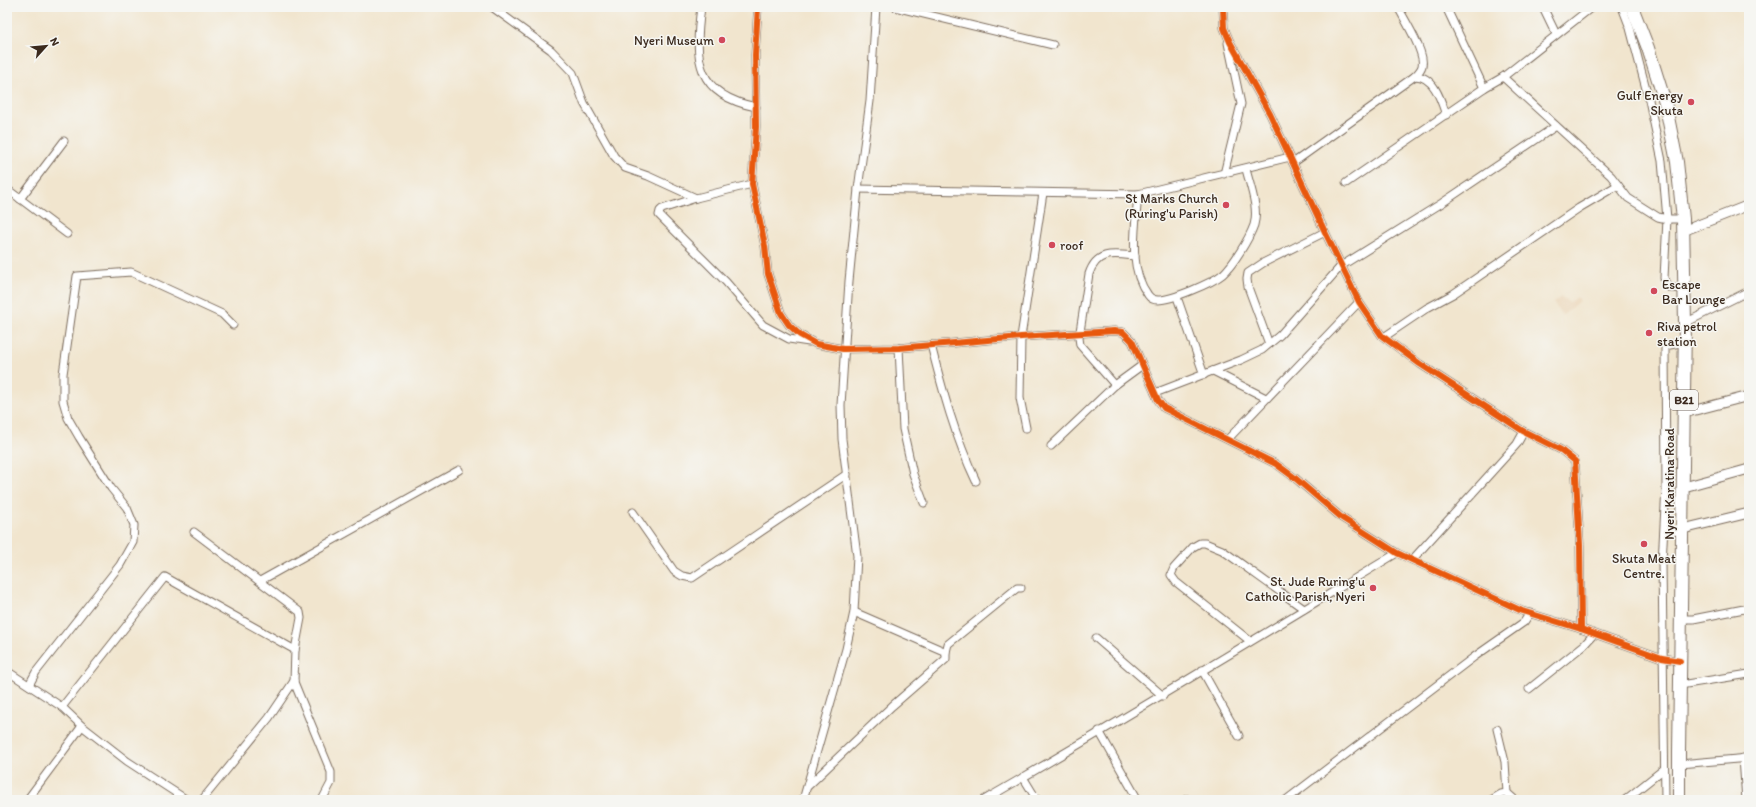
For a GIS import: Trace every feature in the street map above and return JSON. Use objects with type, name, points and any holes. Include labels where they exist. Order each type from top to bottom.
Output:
[{"type":"highway","name":"Nyeri Karatina Road","points":[[1632,7],[1648,48],[1664,102],[1674,146],[1683,225],[1686,323],[1679,800]]},
{"type":"street","points":[[492,7],[551,50],[573,73],[584,103],[614,156],[625,168],[648,176],[696,198]]},
{"type":"street","points":[[701,7],[697,45],[700,66],[708,81],[718,92],[730,100],[756,107]]},
{"type":"street","points":[[758,7],[755,54],[756,107],[752,184],[765,246],[768,274],[781,313],[788,325],[800,335],[816,344]]},
{"type":"street","points":[[803,800],[846,649],[854,612],[857,556],[842,438],[841,405],[843,349],[858,189],[870,101],[876,7]]},
{"type":"street","points":[[895,7],[1053,45]]},
{"type":"street","points":[[1223,7],[1222,17],[1241,104],[1236,131],[1224,174]]},
{"type":"street","points":[[858,189],[1138,194],[1292,160],[1415,76],[1423,65],[1422,56],[1398,7]]},
{"type":"street","points":[[1446,7],[1484,88]]},
{"type":"street","points":[[1544,7],[1556,34]]},
{"type":"street","points":[[1346,183],[1484,88],[1503,77],[1592,7]]},
{"type":"street","points":[[1622,7],[1649,100],[1662,160],[1667,219],[1664,278],[1670,288],[1685,289]]},
{"type":"street","points":[[1226,33],[1270,114],[1340,266],[1359,302],[1384,337],[1420,364],[1523,431],[1561,450],[1575,461],[1580,545],[1581,629]]},
{"type":"street","points":[[1636,52],[1648,48]]},
{"type":"street","points":[[1415,76],[1424,78],[1432,84],[1446,115]]},
{"type":"street","points":[[1503,77],[1611,176],[1624,194],[1634,203],[1653,214],[1683,225],[1749,205]]},
{"type":"street","points":[[1154,393],[1241,360],[1269,344],[1280,335],[1340,266],[1442,203],[1556,126]]},
{"type":"street","points":[[20,199],[64,140]]},
{"type":"street","points":[[1138,194],[1135,256],[1138,272],[1148,296],[1154,300],[1177,297],[1223,274],[1248,237],[1254,225],[1255,209],[1246,169]]},
{"type":"street","points":[[752,184],[696,198],[662,209],[659,215],[726,282],[763,325],[789,339],[843,349],[899,348],[1021,337],[1114,331],[1123,332],[1132,341],[1141,366],[1160,405],[1276,464],[1342,518],[1397,553],[1472,589],[1530,613],[1581,629],[1662,658],[1680,661]]},
{"type":"street","points":[[1384,337],[1427,308],[1453,294],[1579,208],[1618,185]]},
{"type":"street","points":[[858,189],[1023,188]]},
{"type":"street","points":[[7,189],[67,234]]},
{"type":"street","points":[[1026,428],[1020,398],[1021,337],[1043,193]]},
{"type":"street","points":[[1269,344],[1248,287],[1248,273],[1263,263],[1325,232]]},
{"type":"street","points":[[1115,385],[1079,341],[1089,274],[1092,265],[1103,256],[1113,254],[1135,256]]},
{"type":"street","points":[[29,685],[36,672],[120,565],[132,547],[133,542],[134,525],[127,508],[111,488],[79,437],[68,418],[63,401],[62,374],[77,276],[131,272],[222,314],[233,325]]},
{"type":"street","points":[[1686,323],[1749,291]]},
{"type":"street","points":[[1177,297],[1204,375]]},
{"type":"street","points":[[1228,439],[1359,302]]},
{"type":"street","points":[[1665,800],[1662,658],[1662,563],[1666,487],[1665,346],[1685,342]]},
{"type":"street","points":[[931,346],[952,425],[963,454],[976,481]]},
{"type":"street","points":[[899,348],[903,429],[913,474],[924,503]]},
{"type":"street","points":[[1051,446],[1115,385],[1141,366]]},
{"type":"street","points":[[1213,371],[1266,398]]},
{"type":"street","points":[[1684,414],[1749,396]]},
{"type":"street","points":[[1412,560],[1517,444],[1523,431]]},
{"type":"street","points":[[1684,487],[1749,469]]},
{"type":"street","points":[[260,581],[459,470]]},
{"type":"street","points":[[633,512],[674,571],[682,576],[692,578],[847,474]]},
{"type":"street","points":[[1664,534],[1749,513]]},
{"type":"street","points":[[194,532],[300,612],[301,618],[295,650],[294,681],[331,772],[331,783],[322,800]]},
{"type":"street","points":[[1250,641],[1171,575],[1174,568],[1196,544],[1205,543],[1222,550],[1304,609]]},
{"type":"street","points":[[984,800],[1163,696],[1202,670],[1397,553]]},
{"type":"street","points":[[62,707],[165,577],[295,650]]},
{"type":"street","points":[[807,787],[892,706],[946,659],[948,644],[1017,588],[1021,588]]},
{"type":"street","points":[[1681,619],[1693,619],[1749,608]]},
{"type":"street","points":[[854,612],[946,652]]},
{"type":"street","points":[[1286,800],[1474,657],[1524,622],[1530,613]]},
{"type":"street","points":[[1529,689],[1584,645],[1594,634]]},
{"type":"street","points":[[1096,638],[1163,696]]},
{"type":"street","points":[[1202,670],[1239,736]]},
{"type":"street","points":[[7,671],[62,707],[82,726],[127,760],[187,800]]},
{"type":"street","points":[[1680,684],[1749,674]]},
{"type":"street","points":[[202,800],[269,718],[294,681]]},
{"type":"street","points":[[27,800],[82,726]]},
{"type":"street","points":[[1497,729],[1505,762],[1507,793],[1515,800]]},
{"type":"street","points":[[1099,732],[1138,800]]},
{"type":"street","points":[[1664,741],[1679,740]]},
{"type":"street","points":[[1679,764],[1746,758],[1746,800]]},
{"type":"street","points":[[1625,800],[1664,768]]},
{"type":"street","points":[[1023,777],[1037,800]]},
{"type":"street","points":[[1491,800],[1507,793]]},
{"type":"shaded area","points":[[1561,297],[1569,303],[1577,297],[1580,300],[1563,315],[1553,303]]},
{"type":"cycle path","points":[[758,7],[755,55],[756,127],[752,184],[765,246],[768,274],[781,313],[789,325],[800,335],[816,344],[843,349],[899,348],[1021,337],[1114,331],[1123,332],[1132,341],[1158,400],[1164,408],[1276,464],[1342,518],[1397,553],[1522,611],[1581,629],[1662,658],[1680,661]]},
{"type":"cycle path","points":[[1223,7],[1224,28],[1230,42],[1270,114],[1359,302],[1382,336],[1420,364],[1523,431],[1561,450],[1575,461],[1580,545],[1581,629]]},
{"type":"place","name":"Nyeri Museum","points":[[722,40]]},
{"type":"place","name":"Gulf Energy Skuta","points":[[1691,102]]},
{"type":"place","name":"St Marks Church (Ruring'u Parish)","points":[[1226,205]]},
{"type":"place","name":"roof","points":[[1052,245]]},
{"type":"place","name":"Escape Bar Lounge","points":[[1654,291]]},
{"type":"place","name":"Riva petrol station","points":[[1649,333]]},
{"type":"place","name":"Skuta Meat Centre.","points":[[1644,544]]},
{"type":"place","name":"St. Jude Ruring'u Catholic Parish, Nyeri","points":[[1373,588]]}]
